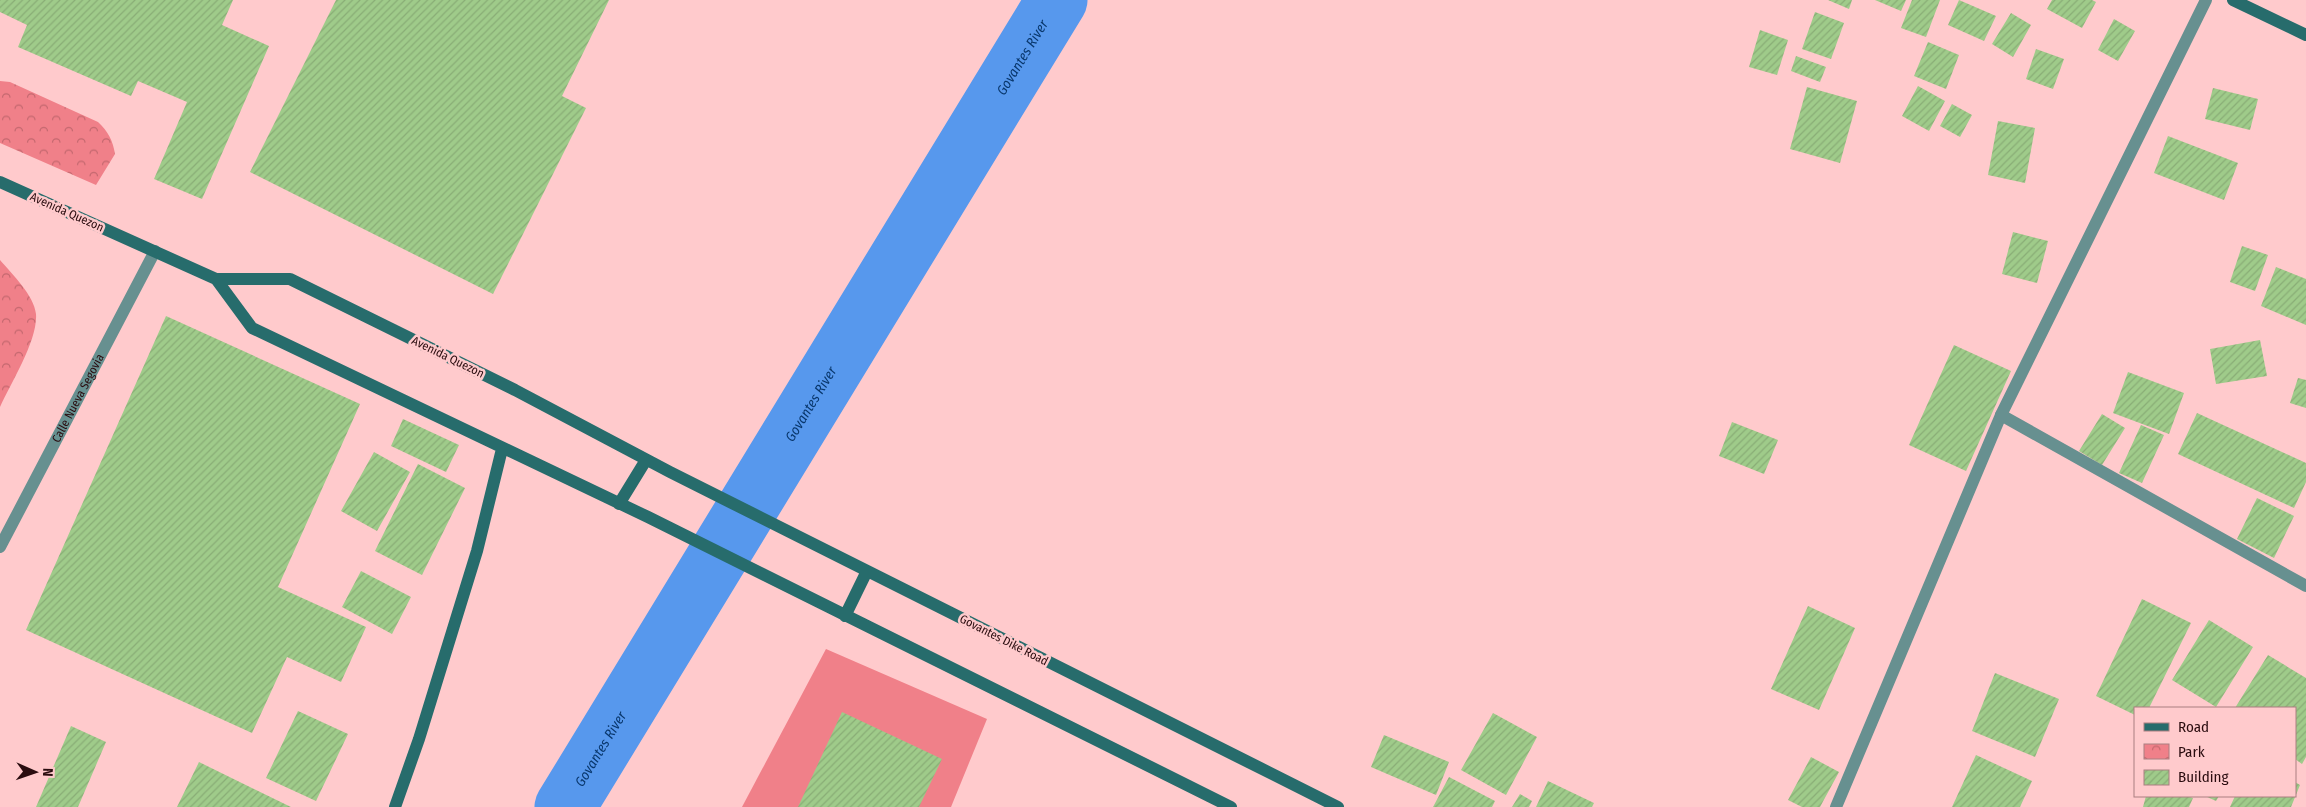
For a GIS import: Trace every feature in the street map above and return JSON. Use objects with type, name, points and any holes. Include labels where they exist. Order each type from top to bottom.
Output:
[{"type":"main road","points":[[2233,0],[2306,35]]},
{"type":"main road","name":"Avenida Quezon","points":[[0,182],[216,279],[290,279],[515,390],[670,472]]},
{"type":"main road","name":"Avenida Quezon","points":[[216,279],[252,328],[502,449],[648,517],[845,616]]},
{"type":"main road","points":[[394,807],[419,739],[477,551],[502,449]]},
{"type":"main road","points":[[619,504],[646,460]]},
{"type":"main road","name":"Govantes Dike Road","points":[[670,472],[1333,806]]},
{"type":"main road","points":[[867,572],[845,616],[1231,807]]},
{"type":"street","points":[[1836,807],[2001,415],[2206,0]]},
{"type":"street","name":"Calle Nueva Segovia","points":[[0,547],[155,251]]},
{"type":"street","points":[[2001,415],[2306,586]]},
{"type":"green space","points":[[0,81],[10,82],[102,125],[110,136],[115,154],[96,185],[0,143]]},
{"type":"green space","points":[[0,260],[27,292],[36,314],[33,336],[28,349],[0,407]]},
{"type":"green space","points":[[826,649],[987,719],[951,807],[742,807]]},
{"type":"building","points":[[0,0],[233,0],[222,25],[269,46],[202,199],[154,179],[187,102],[138,81],[131,96],[18,47],[27,25],[0,12]]},
{"type":"building","points":[[336,0],[609,0],[562,96],[586,108],[493,294],[250,172]]},
{"type":"building","points":[[1828,0],[1852,0],[1849,9]]},
{"type":"building","points":[[1875,0],[1906,0],[1901,11]]},
{"type":"building","points":[[1912,0],[1940,0],[1926,37],[1901,28]]},
{"type":"building","points":[[1959,0],[1996,16],[1984,41],[1948,25]]},
{"type":"building","points":[[2052,0],[2092,0],[2096,2],[2082,28],[2047,9]]},
{"type":"building","points":[[1815,12],[1844,23],[1831,59],[1802,49]]},
{"type":"building","points":[[2011,13],[2031,25],[2013,57],[1992,44]]},
{"type":"building","points":[[2114,19],[2135,31],[2118,61],[2098,50]]},
{"type":"building","points":[[1760,30],[1788,40],[1777,75],[1749,67]]},
{"type":"building","points":[[1928,42],[1959,55],[1946,89],[1914,76]]},
{"type":"building","points":[[2036,49],[2064,59],[2053,89],[2026,79]]},
{"type":"building","points":[[1796,56],[1826,67],[1820,82],[1791,71]]},
{"type":"building","points":[[1918,86],[1945,101],[1929,131],[1902,116]]},
{"type":"building","points":[[1807,87],[1857,101],[1840,163],[1790,149]]},
{"type":"building","points":[[2213,88],[2258,99],[2250,130],[2205,119]]},
{"type":"building","points":[[1952,104],[1972,115],[1960,137],[1940,126]]},
{"type":"building","points":[[1998,121],[2035,128],[2025,183],[1988,175]]},
{"type":"building","points":[[2168,136],[2238,163],[2224,200],[2154,173]]},
{"type":"building","points":[[2013,232],[2048,241],[2037,283],[2002,274]]},
{"type":"building","points":[[2242,246],[2268,255],[2255,291],[2230,282]]},
{"type":"building","points":[[2276,267],[2306,279],[2306,325],[2261,306]]},
{"type":"building","points":[[166,316],[360,404],[278,587],[366,627],[341,682],[287,657],[252,733],[26,630]]},
{"type":"building","points":[[2260,340],[2267,376],[2216,384],[2210,349]]},
{"type":"building","points":[[1954,345],[2011,371],[1966,471],[1909,445]]},
{"type":"building","points":[[2128,372],[2184,393],[2169,434],[2113,413]]},
{"type":"building","points":[[2298,378],[2306,380],[2306,408],[2290,403]]},
{"type":"building","points":[[2197,413],[2306,463],[2306,482],[2294,508],[2178,454]]},
{"type":"building","points":[[2102,414],[2125,428],[2102,465],[2079,451]]},
{"type":"building","points":[[403,419],[459,445],[446,472],[391,446]]},
{"type":"building","points":[[1732,422],[1778,440],[1764,474],[1719,456]]},
{"type":"building","points":[[2141,425],[2164,435],[2142,483],[2119,473]]},
{"type":"building","points":[[374,452],[410,472],[377,531],[341,511]]},
{"type":"building","points":[[418,464],[465,488],[422,575],[375,551]]},
{"type":"building","points":[[2257,498],[2294,516],[2274,558],[2237,539]]},
{"type":"building","points":[[361,571],[411,597],[392,634],[342,607]]},
{"type":"building","points":[[2142,599],[2191,623],[2149,707],[2134,707],[2134,715],[2096,696]]},
{"type":"building","points":[[1808,606],[1855,628],[1819,710],[1771,689]]},
{"type":"building","points":[[2209,620],[2253,647],[2216,707],[2172,680]]},
{"type":"building","points":[[2268,655],[2306,678],[2306,757],[2302,764],[2296,760],[2296,707],[2236,707]]},
{"type":"building","points":[[1995,673],[2059,699],[2035,757],[1972,731]]},
{"type":"building","points":[[298,711],[348,734],[316,801],[266,778]]},
{"type":"building","points":[[842,712],[942,759],[919,807],[798,807]]},
{"type":"building","points":[[1493,713],[1537,737],[1506,795],[1461,770]]},
{"type":"building","points":[[71,726],[106,742],[78,807],[36,807]]},
{"type":"building","points":[[1384,735],[1449,762],[1436,795],[1371,767]]},
{"type":"building","points":[[1976,755],[2032,781],[2020,807],[1952,807]]},
{"type":"building","points":[[1811,757],[1839,772],[1820,807],[1802,807],[1788,800]]},
{"type":"building","points":[[199,762],[291,807],[177,807]]},
{"type":"building","points":[[1449,777],[1495,801],[1492,807],[1433,807]]},
{"type":"building","points":[[1548,781],[1594,803],[1592,807],[1536,807]]},
{"type":"building","points":[[2296,783],[2300,785],[2296,795]]},
{"type":"building","points":[[1520,794],[1532,801],[1529,807],[1512,807]]},
{"type":"building","points":[[2146,797],[2193,798],[2189,807],[2143,807]]},
{"type":"building","points":[[2207,797],[2218,797],[2216,801]]},
{"type":"building","points":[[2235,797],[2295,797],[2291,807],[2230,807]]},
{"type":"waterway","name":"Govantes River","points":[[565,807],[1057,0]]}]
